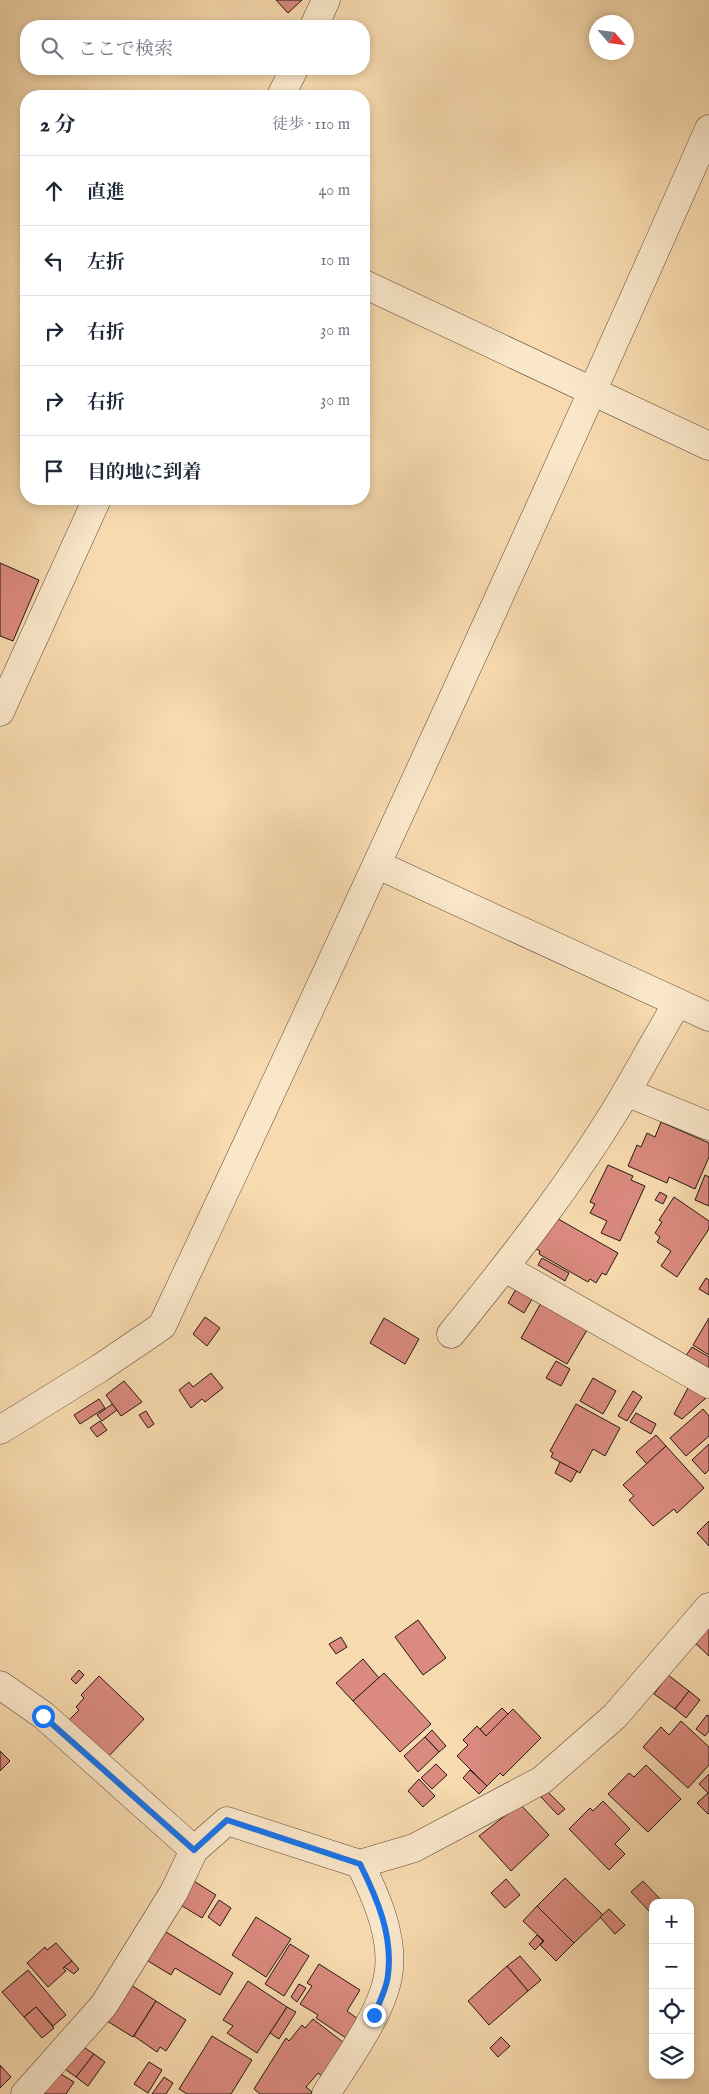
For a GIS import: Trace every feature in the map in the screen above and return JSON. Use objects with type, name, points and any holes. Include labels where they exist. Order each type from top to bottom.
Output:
[{"type":"street","points":[[317,20],[326,0]]},
{"type":"street","points":[[284,90],[291,75]]},
{"type":"street","points":[[0,1430],[100,1368],[162,1326],[378,865],[593,391],[709,129]]},
{"type":"street","points":[[370,287],[709,446]]},
{"type":"street","points":[[0,712],[94,505]]},
{"type":"street","points":[[378,865],[709,1016]]},
{"type":"street","points":[[451,1334],[505,1268],[568,1181],[626,1092],[677,1003]]},
{"type":"street","points":[[626,1092],[709,1126]]},
{"type":"street","points":[[505,1268],[709,1384]]},
{"type":"street","points":[[25,2094],[104,2005],[174,1892],[194,1850],[227,1820],[360,1864],[414,1848],[542,1780],[615,1716],[709,1607]]},
{"type":"street","points":[[0,1685],[43,1716],[194,1850]]},
{"type":"street","points":[[326,2094],[374,2015],[388,1976],[388,1939],[376,1897],[360,1864]]},
{"type":"building","points":[[276,0],[302,0],[288,13]]},
{"type":"building","points":[[0,563],[39,580],[13,641],[0,636]]},
{"type":"building","points":[[661,1122],[709,1143],[709,1157],[695,1189],[669,1177],[667,1183],[628,1166],[637,1145],[641,1147],[647,1133],[655,1137]]},
{"type":"building","points":[[608,1165],[633,1176],[631,1180],[645,1186],[620,1241],[601,1233],[607,1221],[590,1213],[595,1204],[590,1202]]},
{"type":"building","points":[[705,1175],[709,1177],[709,1206],[695,1200]]},
{"type":"building","points":[[660,1192],[667,1196],[663,1204],[655,1200]]},
{"type":"building","points":[[674,1197],[709,1221],[709,1229],[677,1277],[661,1266],[671,1251],[657,1242],[660,1237],[655,1233],[662,1222],[659,1220]]},
{"type":"building","points":[[553,1216],[618,1253],[606,1275],[602,1273],[596,1283],[590,1279],[588,1282],[539,1254],[540,1251],[532,1247]]},
{"type":"building","points":[[542,1258],[569,1273],[565,1281],[538,1265]]},
{"type":"building","points":[[706,1278],[709,1280],[709,1295],[699,1289]]},
{"type":"building","points":[[516,1289],[532,1299],[524,1313],[508,1303]]},
{"type":"building","points":[[541,1303],[587,1330],[567,1364],[521,1338]]},
{"type":"building","points":[[205,1317],[220,1328],[207,1346],[193,1334]]},
{"type":"building","points":[[384,1318],[419,1339],[405,1364],[370,1343]]},
{"type":"building","points":[[709,1318],[709,1355],[693,1345]]},
{"type":"building","points":[[692,1347],[709,1357],[709,1372],[685,1357]]},
{"type":"building","points":[[556,1361],[570,1369],[561,1386],[546,1378]]},
{"type":"building","points":[[211,1373],[223,1388],[205,1402],[202,1399],[191,1408],[179,1390],[189,1382],[193,1387]]},
{"type":"building","points":[[593,1378],[616,1391],[603,1414],[580,1401]]},
{"type":"building","points":[[124,1381],[142,1402],[121,1416],[106,1395]]},
{"type":"building","points":[[688,1388],[706,1398],[682,1419],[674,1414]]},
{"type":"building","points":[[633,1391],[642,1397],[627,1421],[618,1416]]},
{"type":"building","points":[[99,1399],[105,1408],[80,1424],[74,1415]]},
{"type":"building","points":[[112,1404],[117,1410],[102,1421],[97,1415]]},
{"type":"building","points":[[576,1404],[620,1428],[605,1456],[593,1449],[580,1473],[551,1457],[553,1453],[550,1451]]},
{"type":"building","points":[[703,1409],[709,1416],[709,1436],[686,1456],[670,1438]]},
{"type":"building","points":[[146,1411],[154,1424],[148,1428],[139,1415]]},
{"type":"building","points":[[636,1413],[656,1424],[651,1434],[630,1422]]},
{"type":"building","points":[[100,1421],[107,1430],[97,1437],[90,1428]]},
{"type":"building","points":[[656,1435],[666,1446],[647,1464],[636,1452]]},
{"type":"building","points":[[709,1444],[709,1470],[705,1474],[692,1460]]},
{"type":"building","points":[[666,1446],[704,1488],[677,1513],[674,1509],[653,1526],[629,1500],[634,1496],[623,1485]]},
{"type":"building","points":[[560,1462],[577,1471],[571,1482],[555,1473]]},
{"type":"building","points":[[709,1521],[709,1546],[697,1533]]},
{"type":"building","points":[[418,1620],[446,1658],[423,1675],[395,1637]]},
{"type":"building","points":[[709,1624],[709,1656],[693,1641]]},
{"type":"building","points":[[341,1637],[347,1647],[336,1654],[329,1644]]},
{"type":"building","points":[[363,1659],[379,1678],[353,1701],[336,1683]]},
{"type":"building","points":[[79,1670],[84,1675],[76,1684],[71,1679]]},
{"type":"building","points":[[384,1673],[431,1724],[400,1752],[353,1701]]},
{"type":"building","points":[[668,1675],[689,1691],[675,1709],[654,1694]]},
{"type":"building","points":[[99,1676],[144,1719],[108,1757],[69,1720],[79,1710],[76,1707],[84,1698],[81,1695]]},
{"type":"building","points":[[689,1691],[700,1700],[686,1718],[675,1709]]},
{"type":"building","points":[[502,1708],[508,1714],[486,1736],[480,1729]]},
{"type":"building","points":[[513,1709],[541,1738],[503,1776],[500,1773],[487,1786],[457,1756],[468,1745],[463,1740],[477,1726],[486,1736]]},
{"type":"building","points":[[707,1715],[709,1716],[709,1731],[705,1736],[696,1729]]},
{"type":"building","points":[[681,1721],[709,1747],[709,1765],[688,1788],[643,1747],[661,1727],[669,1735]]},
{"type":"building","points":[[432,1730],[446,1746],[439,1752],[425,1737]]},
{"type":"building","points":[[425,1737],[439,1752],[418,1772],[404,1756]]},
{"type":"building","points":[[0,1751],[10,1761],[0,1771]]},
{"type":"building","points":[[436,1764],[447,1775],[432,1789],[421,1778]]},
{"type":"building","points":[[646,1765],[681,1799],[648,1832],[608,1794],[629,1773],[634,1777]]},
{"type":"building","points":[[470,1770],[487,1786],[479,1794],[463,1778]]},
{"type":"building","points":[[709,1774],[708,1814],[697,1803],[708,1793],[699,1784]]},
{"type":"building","points":[[419,1779],[435,1796],[423,1807],[408,1791]]},
{"type":"building","points":[[547,1791],[565,1809],[558,1815],[541,1797]]},
{"type":"building","points":[[603,1801],[630,1829],[615,1844],[625,1854],[609,1870],[569,1829],[590,1808],[593,1811]]},
{"type":"building","points":[[520,1804],[549,1835],[511,1871],[479,1836]]},
{"type":"building","points":[[189,1878],[216,1895],[202,1918],[174,1901]]},
{"type":"building","points":[[565,1878],[603,1915],[574,1943],[537,1906]]},
{"type":"building","points":[[506,1879],[520,1895],[505,1908],[491,1893]]},
{"type":"building","points":[[643,1881],[660,1899],[649,1899],[649,1911],[631,1892]]},
{"type":"building","points":[[219,1900],[231,1908],[220,1926],[208,1917]]},
{"type":"building","points":[[537,1906],[574,1943],[556,1961],[540,1945],[544,1941],[523,1921]]},
{"type":"building","points":[[609,1909],[625,1925],[615,1934],[600,1917]]},
{"type":"building","points":[[256,1917],[291,1939],[266,1977],[232,1955]]},
{"type":"building","points":[[158,1927],[233,1973],[220,1995],[175,1968],[171,1975],[140,1956]]},
{"type":"building","points":[[537,1935],[543,1941],[535,1950],[529,1944]]},
{"type":"building","points":[[56,1943],[72,1961],[63,1968],[66,1971],[48,1987],[27,1963],[45,1947],[47,1950]]},
{"type":"building","points":[[290,1944],[309,1956],[284,1996],[265,1984]]},
{"type":"building","points":[[520,1956],[541,1980],[528,1991],[507,1966]]},
{"type":"building","points":[[72,1961],[79,1969],[74,1974],[64,1967]]},
{"type":"building","points":[[319,1964],[360,1990],[347,2011],[358,2019],[346,2038],[316,2018],[318,2015],[300,2004],[312,1986],[307,1983]]},
{"type":"building","points":[[507,1966],[528,1991],[489,2025],[468,2001]]},
{"type":"building","points":[[28,1970],[66,2015],[53,2026],[36,2007],[24,2017],[2,1992]]},
{"type":"building","points":[[248,1981],[287,2007],[257,2053],[227,2033],[233,2026],[223,2020]]},
{"type":"building","points":[[299,1984],[306,1988],[297,2002],[291,1997]]},
{"type":"building","points":[[131,1985],[156,2001],[133,2037],[107,2021]]},
{"type":"building","points":[[156,2001],[186,2020],[166,2051],[160,2047],[157,2052],[134,2036]]},
{"type":"building","points":[[36,2007],[54,2028],[42,2038],[24,2017]]},
{"type":"building","points":[[287,2007],[296,2012],[279,2039],[270,2033]]},
{"type":"building","points":[[313,2019],[348,2046],[323,2077],[318,2073],[306,2087],[312,2092],[311,2094],[260,2094],[254,2089],[286,2038],[289,2041],[302,2025],[305,2028]]},
{"type":"building","points":[[212,2036],[252,2060],[231,2094],[187,2094],[179,2089]]},
{"type":"building","points":[[501,2037],[510,2046],[498,2057],[490,2048]]},
{"type":"building","points":[[72,2039],[94,2054],[76,2077],[55,2062]]},
{"type":"building","points":[[94,2054],[105,2062],[88,2086],[76,2077]]},
{"type":"building","points":[[149,2062],[162,2070],[148,2093],[134,2084]]},
{"type":"building","points":[[0,2065],[11,2077],[0,2088]]},
{"type":"building","points":[[49,2067],[74,2082],[66,2094],[32,2094]]},
{"type":"building","points":[[164,2077],[173,2083],[166,2094],[152,2094]]},
{"type":"route","points":[[43,1716],[194,1850],[227,1820],[360,1864],[376,1897],[388,1939],[388,1976],[374,2015]]}]
